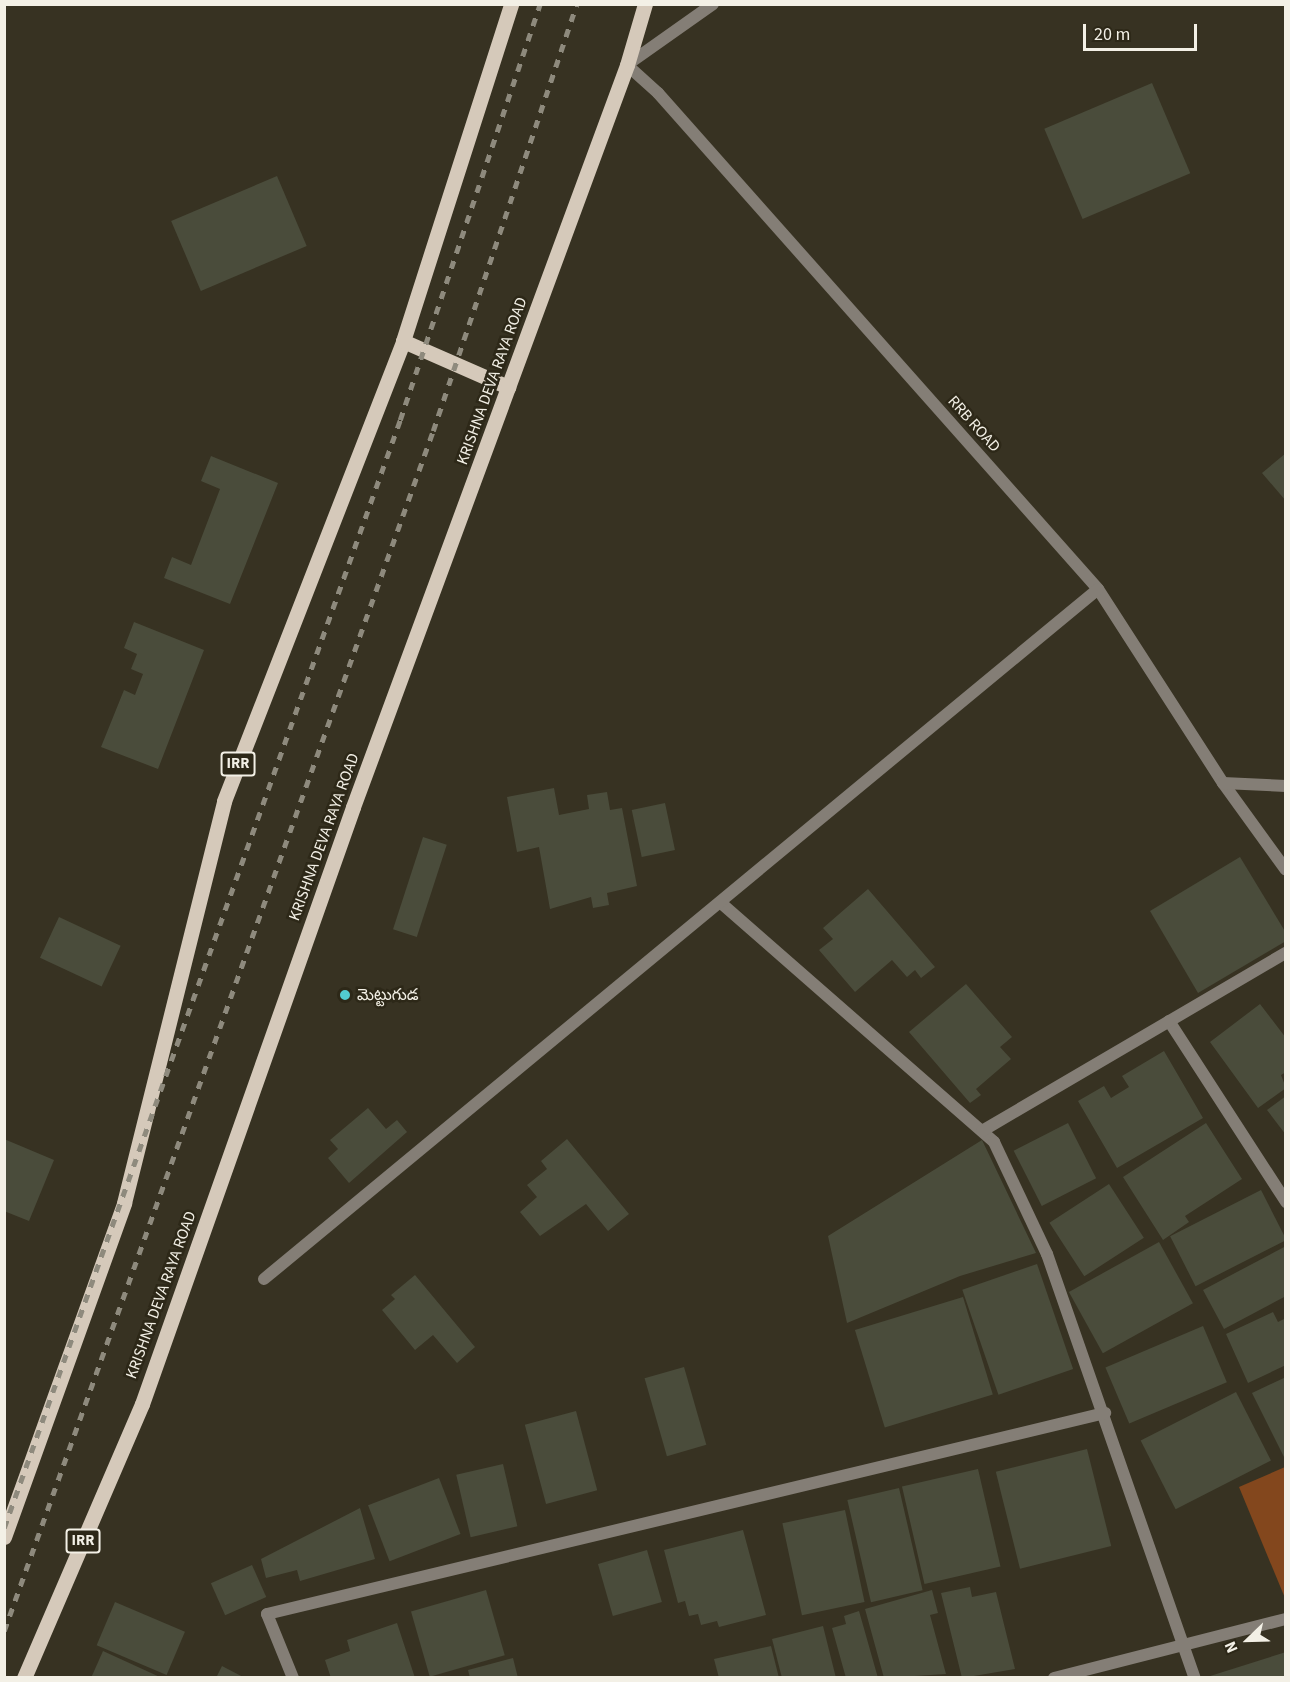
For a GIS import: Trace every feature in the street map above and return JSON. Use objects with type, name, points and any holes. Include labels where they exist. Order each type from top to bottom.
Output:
[{"type":"main road","name":"IRR","points":[[4,1537],[124,1203],[224,801],[403,340],[511,4]]},
{"type":"main road","name":"KRISHNA DEVA RAYA ROAD","points":[[24,1677],[141,1404],[354,807],[627,65],[645,4]]},
{"type":"main road","points":[[403,340],[508,387]]},
{"type":"street","points":[[627,65],[712,4]]},
{"type":"street","name":"RRB ROAD","points":[[627,65],[658,93],[1098,589],[1223,783],[1286,870]]},
{"type":"street","points":[[264,1279],[1098,589]]},
{"type":"street","points":[[1223,783],[1286,786]]},
{"type":"street","points":[[721,903],[994,1142],[1047,1254],[1105,1413],[1195,1677]]},
{"type":"street","points":[[982,1131],[1286,953]]},
{"type":"street","points":[[1169,1021],[1286,1202]]},
{"type":"street","points":[[293,1677],[267,1614],[1105,1413]]},
{"type":"street","points":[[1054,1677],[1286,1619]]},
{"type":"shaded area","points":[[1285,1467],[1285,1598],[1239,1487]]},
{"type":"building","points":[[1152,83],[1190,173],[1083,219],[1044,129]]},
{"type":"building","points":[[277,176],[307,246],[201,291],[171,221]]},
{"type":"building","points":[[1286,453],[1286,501],[1262,473]]},
{"type":"building","points":[[211,456],[278,483],[230,604],[164,578],[172,557],[191,565],[220,489],[201,481]]},
{"type":"building","points":[[134,622],[204,650],[158,769],[101,747],[124,690],[135,695],[143,674],[131,669],[137,654],[124,648]]},
{"type":"building","points":[[554,788],[559,815],[589,809],[587,795],[607,792],[610,810],[622,808],[637,886],[607,893],[609,905],[593,908],[591,897],[550,909],[539,847],[517,852],[507,797]]},
{"type":"building","points":[[665,803],[675,850],[642,857],[632,810]]},
{"type":"building","points":[[423,837],[447,845],[417,937],[393,929]]},
{"type":"building","points":[[1240,857],[1286,933],[1286,941],[1198,993],[1150,911]]},
{"type":"building","points":[[868,889],[935,967],[921,978],[915,970],[907,977],[892,960],[855,992],[819,950],[833,939],[823,928]]},
{"type":"building","points":[[59,917],[121,946],[102,987],[40,958]]},
{"type":"building","points":[[966,984],[1012,1037],[1000,1047],[1011,1059],[976,1089],[981,1095],[970,1103],[909,1032]]},
{"type":"building","points":[[1260,1004],[1286,1038],[1286,1072],[1281,1075],[1286,1088],[1258,1108],[1210,1042]]},
{"type":"building","points":[[1164,1051],[1203,1118],[1117,1168],[1078,1101],[1104,1086],[1111,1098],[1129,1087],[1122,1076]]},
{"type":"building","points":[[1286,1096],[1286,1135],[1267,1110]]},
{"type":"building","points":[[368,1108],[386,1129],[397,1120],[407,1132],[349,1183],[328,1158],[338,1149],[330,1140]]},
{"type":"building","points":[[1068,1123],[1096,1178],[1042,1206],[1014,1151]]},
{"type":"building","points":[[1206,1123],[1242,1179],[1185,1216],[1189,1222],[1163,1240],[1123,1177]]},
{"type":"building","points":[[4,1139],[54,1160],[29,1221],[4,1211]]},
{"type":"building","points":[[567,1139],[629,1214],[608,1231],[586,1204],[540,1236],[520,1212],[537,1197],[527,1185],[547,1169],[541,1161]]},
{"type":"building","points":[[982,1140],[1036,1253],[960,1276],[847,1323],[828,1236]]},
{"type":"building","points":[[1109,1184],[1144,1238],[1084,1276],[1049,1223]]},
{"type":"building","points":[[1261,1190],[1286,1240],[1196,1286],[1170,1236]]},
{"type":"building","points":[[1159,1242],[1193,1303],[1103,1353],[1069,1292]]},
{"type":"building","points":[[1286,1246],[1286,1296],[1224,1329],[1203,1290]]},
{"type":"building","points":[[1037,1264],[1073,1369],[998,1395],[962,1290]]},
{"type":"building","points":[[415,1275],[475,1347],[457,1363],[433,1335],[415,1350],[382,1310],[395,1299],[391,1295]]},
{"type":"building","points":[[963,1297],[993,1395],[885,1428],[855,1330]]},
{"type":"building","points":[[1273,1312],[1278,1322],[1286,1318],[1286,1365],[1248,1383],[1226,1334]]},
{"type":"building","points":[[1203,1326],[1227,1382],[1129,1424],[1105,1367]]},
{"type":"building","points":[[684,1367],[706,1445],[667,1456],[645,1378]]},
{"type":"building","points":[[1286,1377],[1286,1461],[1252,1393]]},
{"type":"building","points":[[1236,1392],[1271,1461],[1176,1509],[1141,1441]]},
{"type":"building","points":[[576,1411],[597,1490],[546,1504],[525,1425]]},
{"type":"building","points":[[1087,1449],[1111,1546],[1020,1569],[996,1472]]},
{"type":"building","points":[[503,1464],[517,1526],[471,1537],[456,1475]]},
{"type":"building","points":[[978,1469],[1000,1566],[924,1584],[902,1487]]},
{"type":"building","points":[[439,1478],[461,1534],[390,1561],[368,1505]]},
{"type":"building","points":[[899,1488],[923,1590],[871,1602],[847,1500]]},
{"type":"building","points":[[360,1508],[375,1559],[300,1581],[297,1570],[266,1578],[261,1559]]},
{"type":"building","points":[[845,1510],[865,1602],[802,1615],[782,1523]]},
{"type":"building","points":[[743,1530],[766,1615],[719,1627],[717,1621],[701,1625],[698,1614],[689,1616],[685,1601],[678,1603],[664,1550]]},
{"type":"building","points":[[647,1550],[662,1602],[613,1616],[598,1564]]},
{"type":"building","points":[[252,1565],[266,1597],[225,1615],[211,1583]]},
{"type":"building","points":[[970,1587],[972,1597],[996,1592],[1015,1669],[962,1678],[941,1593]]},
{"type":"building","points":[[486,1590],[505,1655],[430,1677],[411,1611]]},
{"type":"building","points":[[932,1590],[938,1613],[930,1615],[946,1674],[884,1678],[865,1609]]},
{"type":"building","points":[[115,1602],[185,1632],[167,1675],[97,1645]]},
{"type":"building","points":[[859,1611],[878,1678],[846,1678],[832,1628],[846,1624],[844,1616]]},
{"type":"building","points":[[397,1623],[415,1678],[331,1678],[325,1660],[350,1651],[347,1640]]},
{"type":"building","points":[[823,1626],[836,1678],[782,1678],[772,1639]]},
{"type":"building","points":[[771,1646],[779,1678],[719,1678],[714,1659]]},
{"type":"building","points":[[103,1651],[162,1678],[91,1678]]},
{"type":"building","points":[[1286,1652],[1286,1678],[1207,1678],[1207,1677]]},
{"type":"building","points":[[513,1658],[518,1678],[470,1678],[468,1670]]},
{"type":"building","points":[[222,1666],[245,1678],[216,1678]]},
{"type":"railway","points":[[4,1528],[400,420],[540,4]]},
{"type":"railway","points":[[4,1631],[433,431],[577,4]]},
{"type":"place","name":"మెట్టుగుడ","points":[[345,995]]}]
